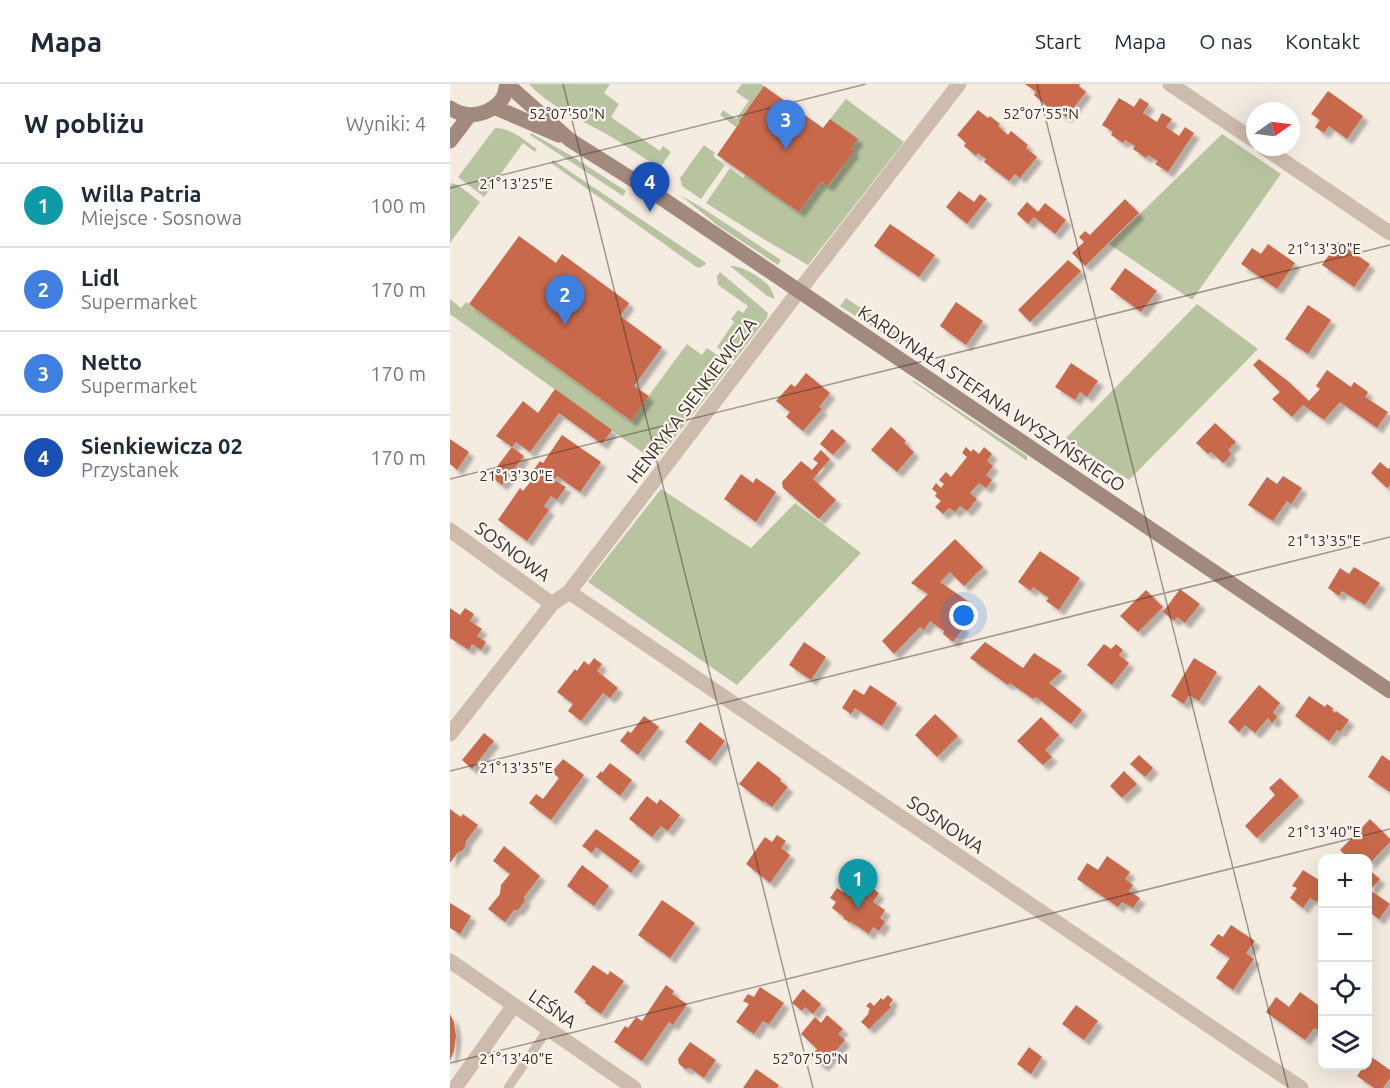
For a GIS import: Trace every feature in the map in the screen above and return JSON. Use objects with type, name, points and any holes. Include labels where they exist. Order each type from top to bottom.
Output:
[{"type":"street","name":"KARDYNAŁA STEFANA WYSZYŃSKIEGO","points":[[507,84],[570,140],[654,193],[1390,691]]},
{"type":"street","points":[[450,108],[469,116],[481,114],[494,107],[504,97],[507,84]]},
{"type":"street","name":"HENRYKA SIENKIEWICZA","points":[[450,734],[552,604],[569,592],[959,84]]},
{"type":"street","points":[[1170,84],[1246,135]]},
{"type":"street","name":"KARDYNAŁA STEFANA WYSZYŃSKIEGO","points":[[494,107],[570,140]]},
{"type":"street","points":[[450,141],[469,116]]},
{"type":"street","points":[[1276,156],[1390,233]]},
{"type":"street","name":"SOSNOWA","points":[[450,530],[552,604]]},
{"type":"street","name":"SOSNOWA","points":[[569,592],[1301,1088]]},
{"type":"street","name":"LEŚNA","points":[[450,961],[634,1088]]},
{"type":"street","points":[[455,1088],[514,1005]]},
{"type":"lane","points":[[508,1088],[548,1029]]},
{"type":"green space","points":[[529,84],[610,84],[604,93],[619,104],[611,117],[660,151],[663,146],[671,152],[658,167],[553,104]]},
{"type":"green space","points":[[742,84],[764,86],[739,121],[737,128],[720,115],[723,110],[736,119],[749,101],[736,92]]},
{"type":"green space","points":[[846,99],[904,142],[808,265],[706,203],[730,168],[743,178],[746,175],[756,181],[799,212],[821,182],[829,186],[853,151],[830,119]]},
{"type":"green space","points":[[495,128],[512,132],[537,149],[535,152],[523,143],[484,197],[458,177]]},
{"type":"green space","points":[[531,133],[626,191],[623,196],[530,135]]},
{"type":"green space","points":[[1222,134],[1246,150],[1246,156],[1254,156],[1281,174],[1192,300],[1109,244]]},
{"type":"green space","points":[[704,145],[725,165],[701,199],[682,186],[680,178]]},
{"type":"green space","points":[[553,160],[706,263],[705,265],[699,268],[695,266],[551,163]]},
{"type":"green space","points":[[452,183],[480,202],[450,243],[450,186]]},
{"type":"green space","points":[[680,195],[781,260],[778,265],[717,225]]},
{"type":"green space","points":[[730,266],[751,272],[761,279],[769,286],[775,299],[767,296]]},
{"type":"green space","points":[[720,272],[768,313],[767,318],[734,361],[717,347],[734,322],[731,319],[738,310],[743,313],[748,306],[718,285],[717,276]]},
{"type":"green space","points":[[846,298],[903,336],[898,343],[840,306]]},
{"type":"green space","points":[[450,299],[461,308],[466,302],[630,421],[687,344],[702,355],[707,348],[731,365],[656,462],[450,314]]},
{"type":"green space","points":[[1197,304],[1258,349],[1129,480],[1066,438]]},
{"type":"green space","points":[[912,381],[1027,456],[1027,461]]},
{"type":"green space","points":[[661,489],[751,548],[795,503],[861,553],[737,685],[588,582]]},
{"type":"building","points":[[1025,84],[1080,84],[1079,86],[1086,92],[1066,117],[1052,107],[1050,109],[1034,95],[1036,92]]},
{"type":"building","points":[[764,86],[823,128],[830,119],[858,139],[851,149],[854,151],[828,186],[821,182],[799,212],[717,155]]},
{"type":"building","points":[[1328,91],[1363,116],[1347,139],[1329,126],[1324,133],[1315,127],[1320,120],[1311,114]]},
{"type":"building","points":[[1119,98],[1134,107],[1140,98],[1149,104],[1143,113],[1157,122],[1162,113],[1172,119],[1166,127],[1179,136],[1185,127],[1194,133],[1168,172],[1155,164],[1158,161],[1148,155],[1146,158],[1133,149],[1135,146],[1125,140],[1123,143],[1111,135],[1113,132],[1102,125]]},
{"type":"building","points":[[978,110],[1000,124],[998,126],[1008,135],[1011,131],[1028,145],[1026,148],[1037,157],[1020,178],[1015,174],[1009,181],[984,162],[986,159],[978,153],[976,156],[964,146],[966,143],[957,135]]},
{"type":"building","points":[[959,191],[974,202],[980,194],[987,199],[967,224],[946,207]]},
{"type":"building","points":[[1125,199],[1139,213],[1085,266],[1072,253],[1084,242],[1079,237],[1085,231],[1090,235]]},
{"type":"building","points":[[1027,202],[1038,212],[1045,203],[1066,220],[1055,234],[1034,217],[1028,224],[1017,214]]},
{"type":"building","points":[[890,224],[935,255],[919,277],[874,246]]},
{"type":"building","points":[[519,236],[556,263],[562,254],[629,303],[620,316],[662,347],[634,386],[649,396],[631,421],[469,304]]},
{"type":"building","points":[[1338,242],[1370,264],[1354,287],[1322,265]]},
{"type":"building","points":[[1268,244],[1295,263],[1277,289],[1241,264],[1252,248],[1261,254]]},
{"type":"building","points":[[1068,260],[1081,271],[1030,322],[1018,310]]},
{"type":"building","points":[[1125,268],[1157,291],[1141,312],[1110,289]]},
{"type":"building","points":[[956,302],[983,321],[966,345],[940,326]]},
{"type":"building","points":[[1308,305],[1331,320],[1308,354],[1285,339]]},
{"type":"building","points":[[1259,359],[1309,401],[1320,389],[1316,386],[1327,370],[1351,387],[1354,382],[1368,392],[1365,397],[1388,412],[1377,428],[1340,402],[1324,420],[1303,405],[1292,417],[1272,399],[1280,392],[1253,365]]},
{"type":"building","points":[[1071,363],[1098,381],[1087,397],[1080,392],[1075,400],[1055,387]]},
{"type":"building","points":[[806,373],[830,393],[819,407],[822,409],[803,431],[786,417],[790,412],[776,401],[791,384],[795,387]]},
{"type":"building","points":[[555,389],[612,430],[602,444],[559,413],[530,452],[516,442],[512,447],[496,436],[523,401],[538,413]]},
{"type":"building","points":[[1215,423],[1236,442],[1228,450],[1231,453],[1223,463],[1196,443]]},
{"type":"building","points":[[891,427],[914,452],[897,472],[871,450]]},
{"type":"building","points":[[832,429],[846,441],[833,455],[820,444]]},
{"type":"building","points":[[562,435],[601,462],[580,492],[557,476],[554,480],[566,487],[557,500],[551,496],[544,506],[549,510],[527,541],[498,520],[520,488],[523,491],[531,481],[527,479],[540,461],[543,463]]},
{"type":"building","points":[[450,439],[469,452],[457,470],[450,464]]},
{"type":"building","points":[[512,447],[524,456],[502,485],[490,476]]},
{"type":"building","points":[[966,447],[971,452],[973,449],[979,454],[984,447],[992,454],[987,461],[993,466],[986,475],[992,480],[986,488],[979,483],[970,493],[977,499],[967,511],[960,506],[955,512],[949,508],[943,514],[935,507],[941,501],[932,489],[936,483],[941,488],[944,484],[939,480],[946,472],[951,477],[967,457],[962,453]]},
{"type":"building","points":[[821,450],[830,459],[813,479],[836,500],[819,519],[783,488],[782,482],[801,461],[812,470],[818,463],[813,459]]},
{"type":"building","points":[[1380,462],[1388,469],[1390,467],[1390,485],[1387,488],[1371,473]]},
{"type":"building","points":[[741,474],[753,483],[756,478],[776,492],[756,522],[724,499]]},
{"type":"building","points":[[1283,476],[1302,488],[1291,504],[1287,501],[1273,521],[1248,505],[1267,477],[1277,484]]},
{"type":"building","points":[[955,539],[983,567],[964,586],[950,572],[940,582],[969,602],[955,621],[964,627],[953,642],[943,634],[944,631],[930,621],[924,630],[920,627],[894,654],[882,641],[928,594],[911,583]]},
{"type":"building","points":[[1040,551],[1080,578],[1059,610],[1046,601],[1049,598],[1033,587],[1031,591],[1018,582]]},
{"type":"building","points":[[1354,567],[1380,583],[1365,605],[1342,591],[1339,596],[1328,588],[1340,568],[1349,574]]},
{"type":"building","points":[[1180,589],[1200,604],[1185,623],[1177,617],[1174,621],[1163,612]]},
{"type":"building","points":[[1146,590],[1163,607],[1138,632],[1120,616]]},
{"type":"building","points":[[450,608],[460,615],[465,608],[474,614],[470,621],[482,629],[477,636],[486,642],[481,650],[472,644],[469,650],[450,638]]},
{"type":"building","points":[[804,642],[826,657],[811,680],[789,665]]},
{"type":"building","points":[[985,642],[1023,668],[1034,653],[1062,671],[1049,683],[1082,710],[1071,724],[1036,697],[1033,699],[1010,683],[1008,685],[970,658]]},
{"type":"building","points":[[1104,644],[1111,649],[1116,644],[1123,650],[1119,655],[1129,663],[1112,685],[1087,665]]},
{"type":"building","points":[[594,658],[602,664],[597,671],[618,688],[610,698],[603,693],[581,721],[568,711],[573,704],[557,692],[575,669],[577,671],[584,661],[589,665]]},
{"type":"building","points":[[1194,658],[1217,672],[1199,701],[1189,695],[1184,704],[1171,696]]},
{"type":"building","points":[[870,685],[897,703],[882,726],[855,708],[851,714],[842,708],[854,689],[864,695]]},
{"type":"building","points":[[1259,685],[1280,703],[1273,712],[1277,717],[1272,723],[1268,718],[1255,733],[1245,725],[1239,732],[1228,722]]},
{"type":"building","points":[[1309,696],[1325,707],[1327,704],[1334,709],[1332,710],[1335,713],[1336,711],[1349,720],[1329,741],[1295,716]]},
{"type":"building","points":[[935,714],[958,736],[937,757],[915,735]]},
{"type":"building","points":[[644,716],[659,727],[638,755],[620,741],[628,731],[631,733]]},
{"type":"building","points":[[1041,717],[1059,735],[1045,750],[1052,757],[1043,765],[1017,741]]},
{"type":"building","points":[[700,722],[725,741],[710,761],[685,742]]},
{"type":"building","points":[[484,733],[494,741],[472,769],[462,760]]},
{"type":"building","points":[[1139,755],[1153,768],[1145,777],[1130,764]]},
{"type":"building","points":[[1382,755],[1390,761],[1390,792],[1368,777]]},
{"type":"building","points":[[563,759],[584,775],[551,820],[529,803],[536,794],[543,799],[559,778],[552,772]]},
{"type":"building","points":[[758,761],[788,787],[772,807],[739,784]]},
{"type":"building","points":[[610,763],[632,780],[620,796],[596,777]]},
{"type":"building","points":[[1124,771],[1137,784],[1122,798],[1110,786]]},
{"type":"building","points":[[1280,778],[1299,796],[1257,838],[1245,826],[1275,795],[1269,788]]},
{"type":"building","points":[[647,796],[657,804],[660,799],[680,815],[668,831],[661,826],[652,837],[629,819]]},
{"type":"building","points":[[450,809],[461,817],[463,814],[478,825],[466,841],[465,847],[450,863]]},
{"type":"building","points":[[1370,819],[1390,839],[1390,842],[1372,861],[1372,854],[1344,854],[1340,850]]},
{"type":"building","points":[[596,829],[640,861],[631,873],[596,847],[592,853],[582,846]]},
{"type":"building","points":[[777,835],[786,841],[781,848],[790,855],[770,883],[746,864],[765,837],[772,842]]},
{"type":"building","points":[[504,846],[540,876],[524,897],[525,901],[505,922],[488,909],[500,894],[501,885],[510,874],[493,861]]},
{"type":"building","points":[[1107,856],[1130,872],[1125,879],[1133,885],[1129,891],[1140,898],[1133,908],[1122,902],[1118,907],[1077,879],[1087,863],[1098,870]]},
{"type":"building","points":[[582,865],[609,886],[594,906],[567,886]]},
{"type":"building","points":[[1303,870],[1318,879],[1318,901],[1310,898],[1303,908],[1290,898],[1297,888],[1292,886]]},
{"type":"building","points":[[1372,872],[1380,879],[1372,888]]},
{"type":"building","points":[[866,884],[879,893],[873,902],[885,910],[880,918],[885,922],[879,931],[873,927],[869,934],[850,923],[832,908],[836,902],[830,898],[837,888],[843,892],[848,885],[859,893]]},
{"type":"building","points":[[1372,891],[1390,904],[1379,919],[1372,914]]},
{"type":"building","points":[[662,900],[695,923],[670,958],[638,935]]},
{"type":"building","points":[[450,903],[471,916],[460,934],[450,928]]},
{"type":"building","points":[[1231,925],[1255,941],[1246,953],[1254,959],[1233,990],[1216,978],[1230,958],[1210,945],[1218,934],[1223,937]]},
{"type":"building","points":[[593,965],[608,975],[610,971],[624,981],[601,1014],[574,992]]},
{"type":"building","points":[[666,985],[674,991],[672,994],[687,1004],[673,1025],[669,1022],[642,1061],[614,1042],[625,1026],[628,1028],[636,1017],[642,1021]]},
{"type":"building","points":[[760,987],[784,1003],[769,1024],[763,1021],[754,1034],[736,1022],[749,1004],[743,1001],[748,994],[754,997]]},
{"type":"building","points":[[803,989],[821,1004],[813,1014],[805,1007],[802,1011],[792,1003]]},
{"type":"building","points":[[1300,992],[1318,1005],[1318,1030],[1314,1028],[1305,1040],[1266,1012],[1276,997],[1289,1007]]},
{"type":"building","points":[[888,995],[893,1000],[889,1005],[891,1007],[869,1029],[861,1022],[869,1013],[870,1009],[866,1006],[870,1002],[874,1006],[881,998],[883,1000]]},
{"type":"building","points":[[1076,1005],[1098,1021],[1084,1040],[1062,1024]]},
{"type":"building","points":[[450,1014],[456,1036],[450,1061]]},
{"type":"building","points":[[827,1015],[843,1029],[838,1034],[845,1040],[823,1066],[811,1056],[817,1049],[801,1034],[815,1017],[821,1023]]},
{"type":"building","points":[[690,1042],[716,1060],[704,1078],[690,1068],[685,1069],[679,1064],[678,1059]]},
{"type":"building","points":[[1029,1047],[1042,1057],[1031,1074],[1017,1064]]},
{"type":"building","points":[[1372,1057],[1390,1070],[1390,1078],[1383,1088],[1374,1088],[1357,1076],[1361,1070],[1372,1070]]},
{"type":"building","points":[[756,1069],[779,1085],[777,1088],[743,1088]]},
{"type":"place","name":"Netto","points":[[786,150]]},
{"type":"place","name":"Sienkiewicza 02","points":[[650,212]]},
{"type":"place","name":"Lidl","points":[[565,325]]},
{"type":"place","name":"Willa Patria","points":[[858,909]]}]
